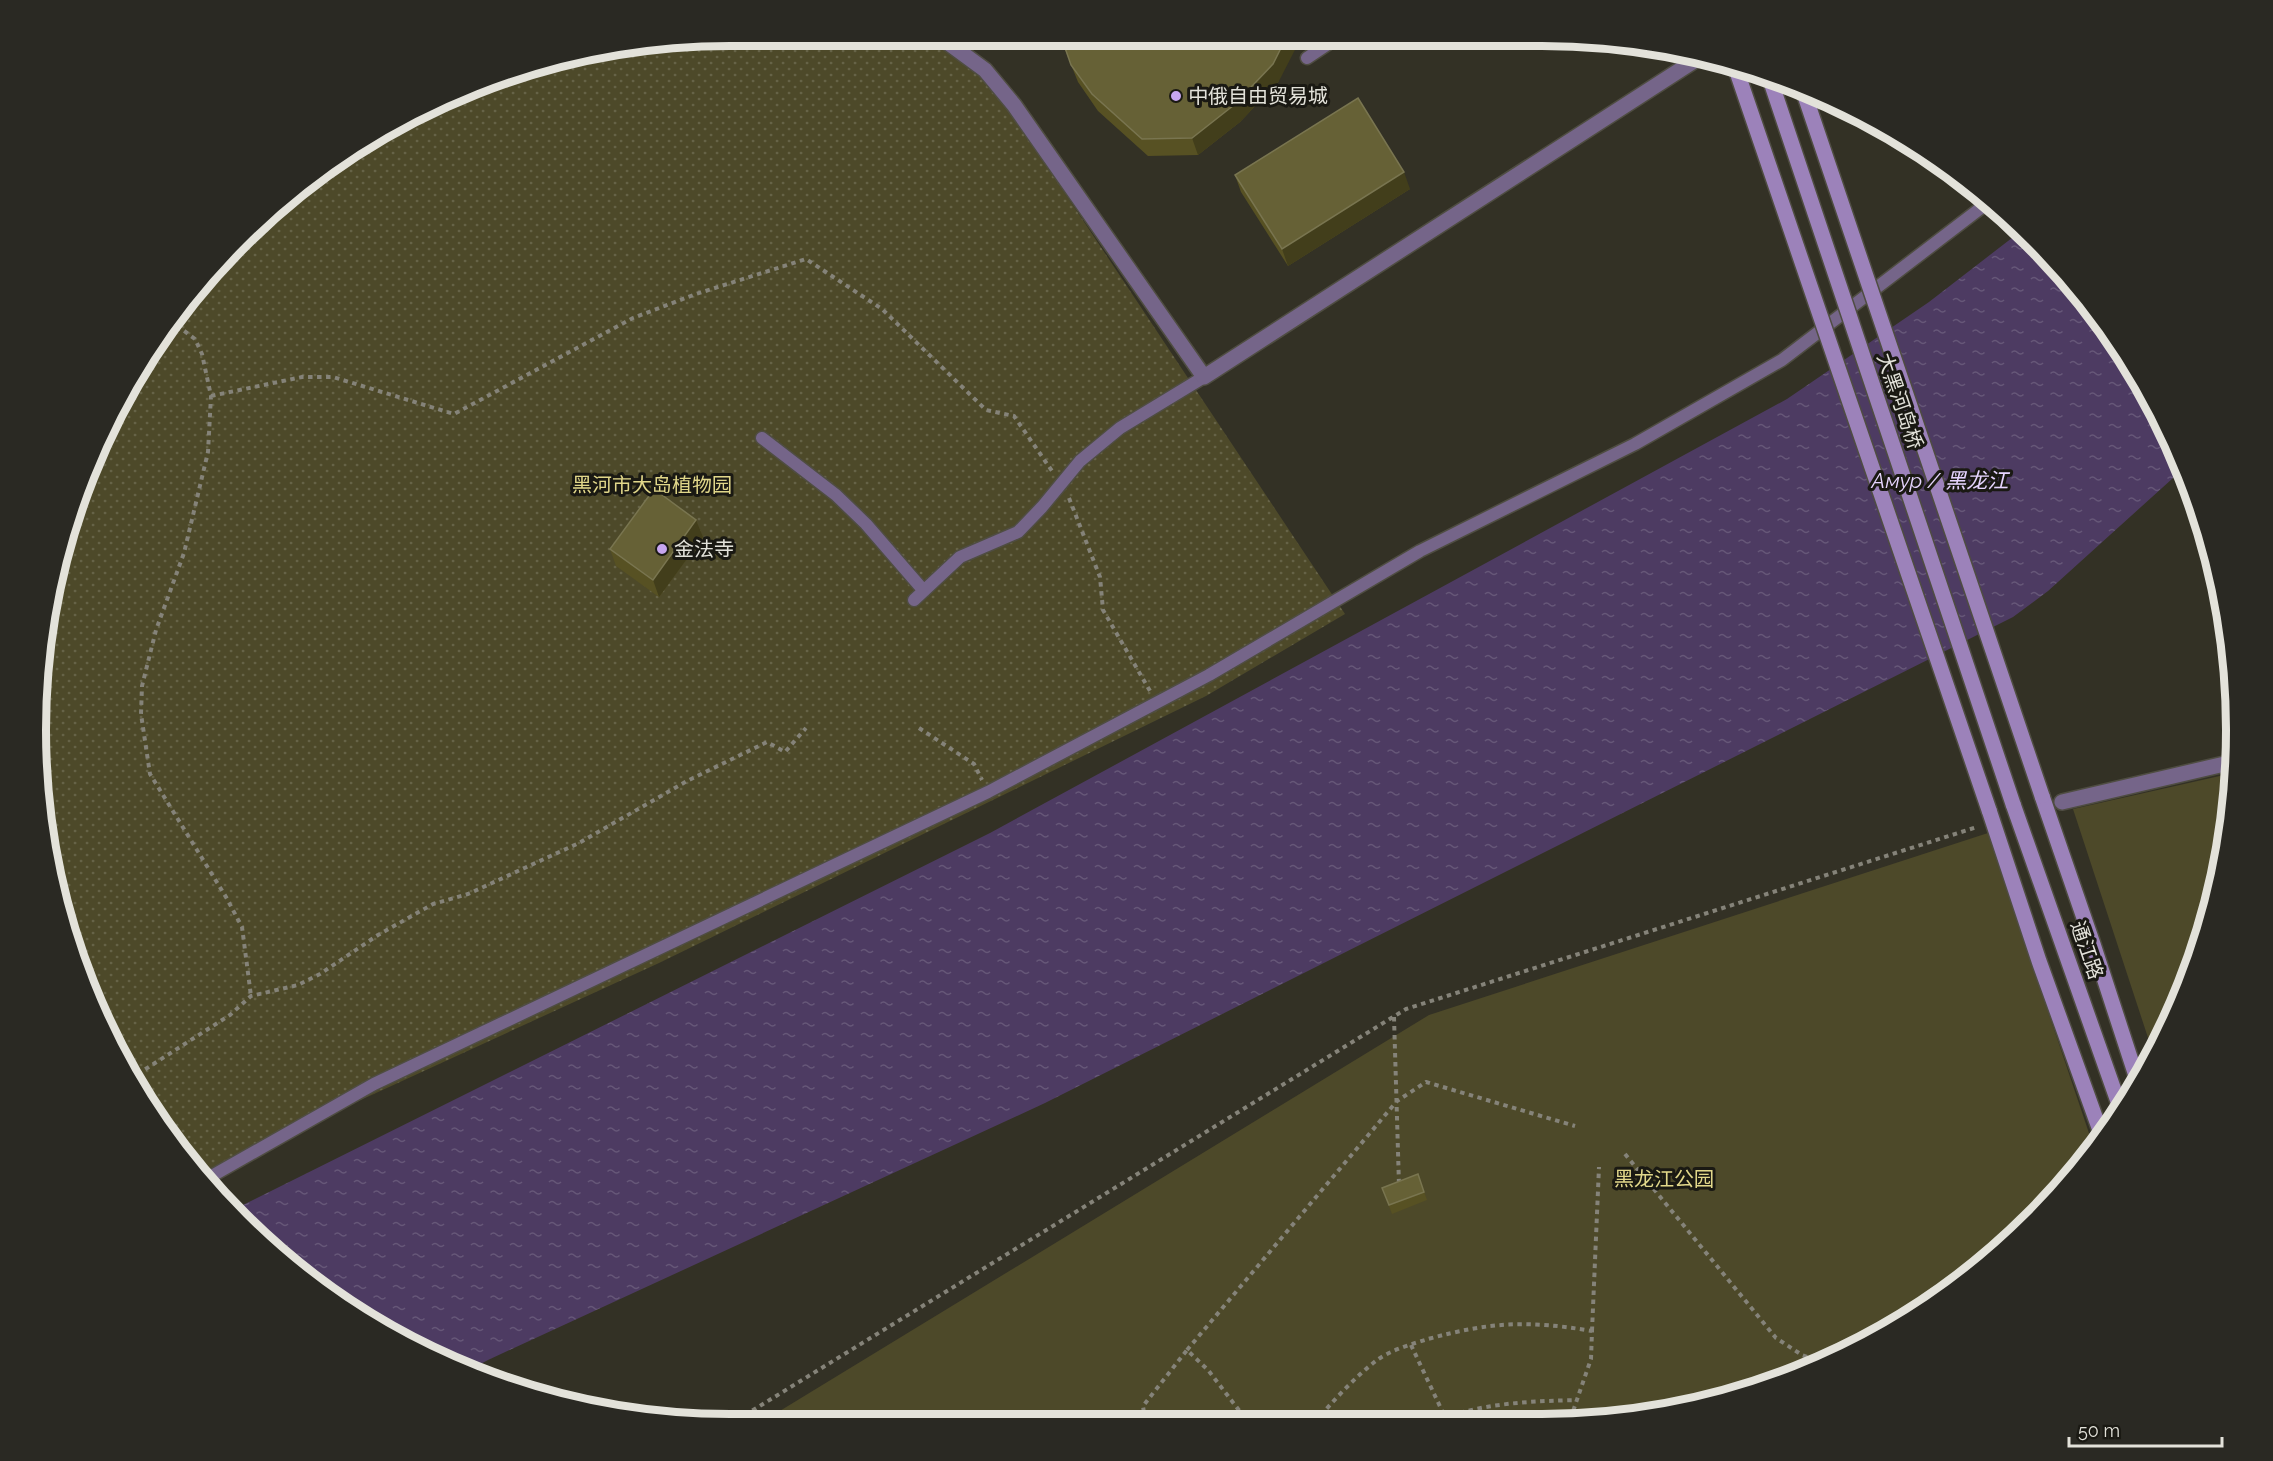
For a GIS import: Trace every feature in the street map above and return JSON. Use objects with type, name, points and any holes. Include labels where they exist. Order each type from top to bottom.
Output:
[{"type":"main road","points":[[1738,76],[2039,961],[2099,1128]]},
{"type":"main road","name":"大黑河岛桥","points":[[1773,87],[2013,804]]},
{"type":"main road","points":[[1806,100],[2135,1072]]},
{"type":"main road","name":"通江路","points":[[2013,804],[2118,1100]]},
{"type":"street","points":[[952,46],[985,70],[1014,105],[1204,377],[1690,63]]},
{"type":"street","points":[[2062,802],[2225,764]]},
{"type":"lane","points":[[1307,58],[1326,46]]},
{"type":"lane","points":[[212,1176],[374,1084],[988,792],[1158,703],[1420,550],[1635,444],[1782,360],[1982,207]]},
{"type":"lane","points":[[914,600],[960,557],[1018,532],[1080,461],[1120,428],[1204,377]]},
{"type":"lane","points":[[762,438],[836,495],[866,524],[924,591]]},
{"type":"path","points":[[211,396],[302,377],[333,377],[454,414],[633,318],[696,294],[806,259],[882,309],[986,410],[1014,416],[1067,495],[1100,577],[1103,610],[1158,703]]},
{"type":"path","points":[[177,329],[195,339],[202,354],[211,396],[208,452],[184,553],[156,630],[142,686],[141,714],[150,774],[242,927],[251,996]]},
{"type":"path","points":[[139,1073],[230,1015],[251,996],[305,981],[320,974],[378,934],[434,904],[468,894],[579,843],[687,781],[767,742],[786,752],[806,728]]},
{"type":"path","points":[[919,728],[974,764],[988,792]]},
{"type":"path","points":[[747,1414],[1406,1009],[1977,827]]},
{"type":"path","points":[[1394,1017],[1399,1189]]},
{"type":"path","points":[[1144,1414],[1143,1406],[1187,1350],[1397,1101],[1426,1082],[1575,1126]]},
{"type":"path","points":[[1625,1154],[1776,1338],[1812,1359]]},
{"type":"path","points":[[1573,1413],[1591,1359],[1599,1167]]},
{"type":"path","points":[[1323,1414],[1378,1359],[1411,1344],[1476,1326],[1512,1323],[1555,1324],[1592,1331]]},
{"type":"path","points":[[1411,1344],[1443,1414]]},
{"type":"path","points":[[1187,1350],[1208,1370],[1242,1414]]},
{"type":"path","points":[[1458,1414],[1530,1402],[1577,1400]]},
{"type":"green space","name":"黑河市大岛植物园","points":[[730,46],[942,47],[963,61],[1007,106],[1345,614],[1206,696],[659,963],[352,1104],[215,1180],[162,1111],[117,1033],[83,950],[70,908],[52,820],[48,775],[46,730],[52,641],[70,553],[83,511],[117,428],[138,388],[188,314],[216,280],[280,216],[350,162],[388,138],[469,99],[553,70],[641,52]]},
{"type":"green space","points":[[2225,775],[2221,820],[2203,908],[2174,992],[2150,1044],[2073,809]]},
{"type":"green space","name":"黑龙江公园","points":[[1988,833],[2091,1139],[2057,1181],[2026,1214],[1993,1245],[1923,1299],[1845,1344],[1804,1362],[1720,1391],[1676,1401],[1632,1409],[1542,1414],[775,1414],[1429,1015]]},
{"type":"water","name":"Амур / 黑龙江","points":[[2014,236],[2057,280],[2111,350],[2156,428],[2176,475],[2048,591],[2013,617],[1045,1103],[478,1365],[428,1344],[350,1299],[280,1245],[240,1207],[990,833],[1787,399],[1929,302]]},
{"type":"building","name":"中俄自由贸易城","points":[[1064,46],[1282,46],[1273,64],[1234,105],[1192,138],[1142,139],[1092,94],[1071,65]]},
{"type":"building","points":[[1358,98],[1404,172],[1282,249],[1235,175]]},
{"type":"building","points":[[654,489],[696,520],[653,580],[610,549]]},
{"type":"building","points":[[1418,1174],[1424,1192],[1389,1205],[1382,1188]]},
{"type":"place","name":"中俄自由贸易城","points":[[1176,96]]},
{"type":"place","name":"金法寺","points":[[662,549]]}]
